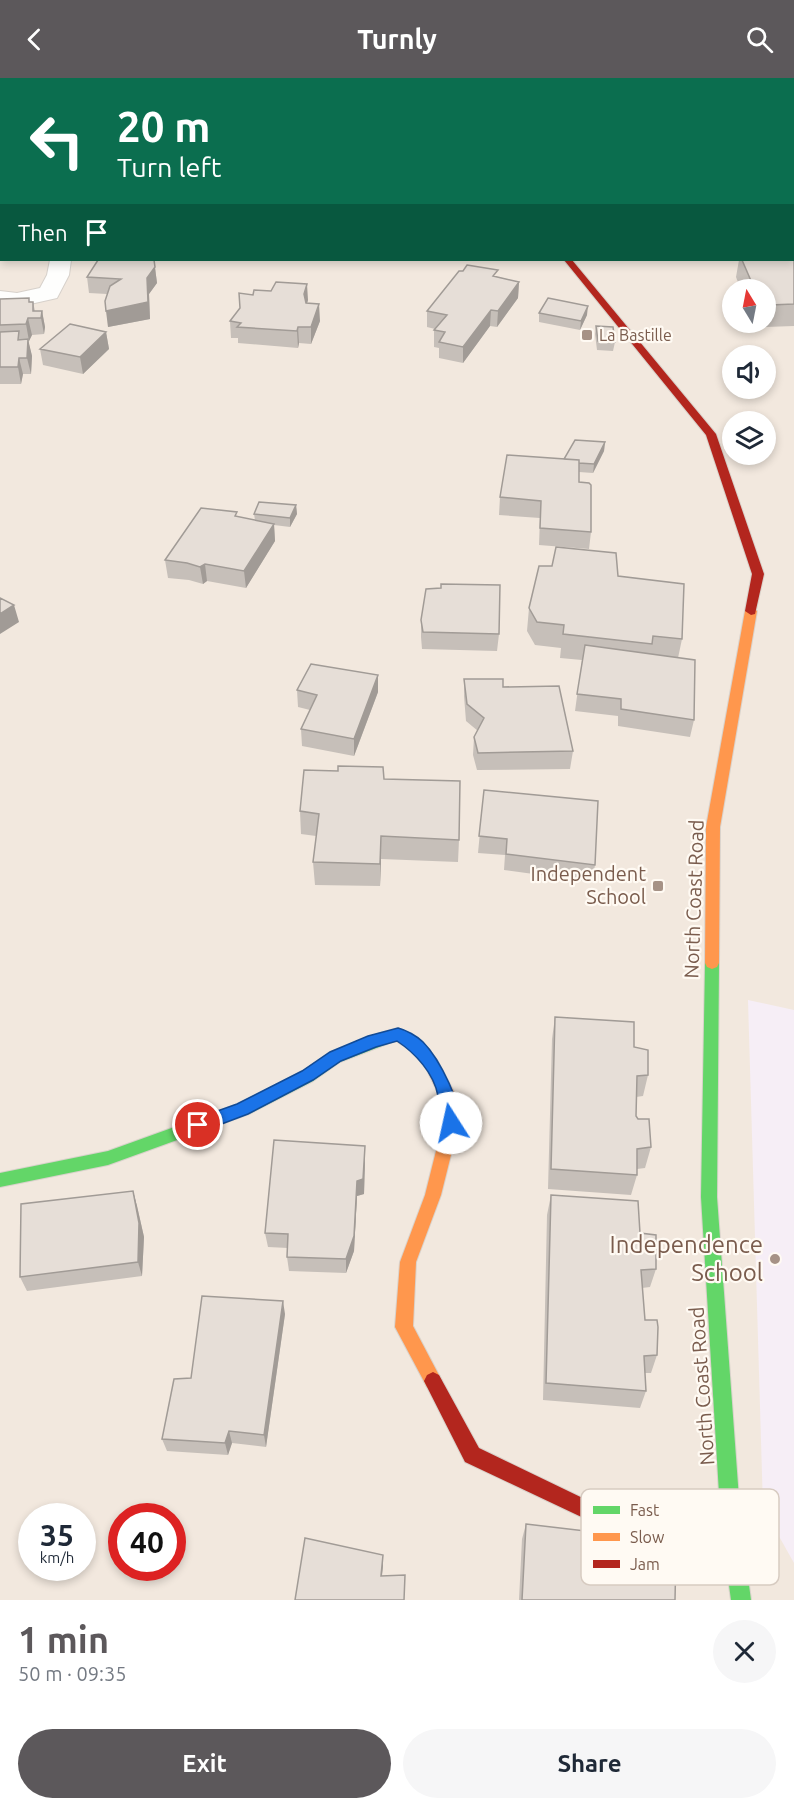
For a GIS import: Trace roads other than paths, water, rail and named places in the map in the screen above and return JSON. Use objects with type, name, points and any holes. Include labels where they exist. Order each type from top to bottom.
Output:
[{"type":"main road","name":"North Coast Road","points":[[569,261],[711,434],[758,574],[713,827],[709,1197],[729,1489]]},
{"type":"main road","points":[[0,1180],[108,1158],[231,1113],[308,1076],[335,1057],[373,1041],[398,1034],[417,1046],[432,1065],[446,1092],[451,1123],[433,1195],[408,1262],[404,1327],[472,1455],[581,1507]]},
{"type":"main road","name":"North Coast Road","points":[[739,1585],[741,1600]]},
{"type":"street","points":[[0,298],[17,300],[49,293],[58,275],[60,261]]},
{"type":"place","name":"La Bastille","points":[[587,335]]},
{"type":"place","name":"Independent School","points":[[658,886]]},
{"type":"place","name":"Independence School","points":[[775,1259]]}]
